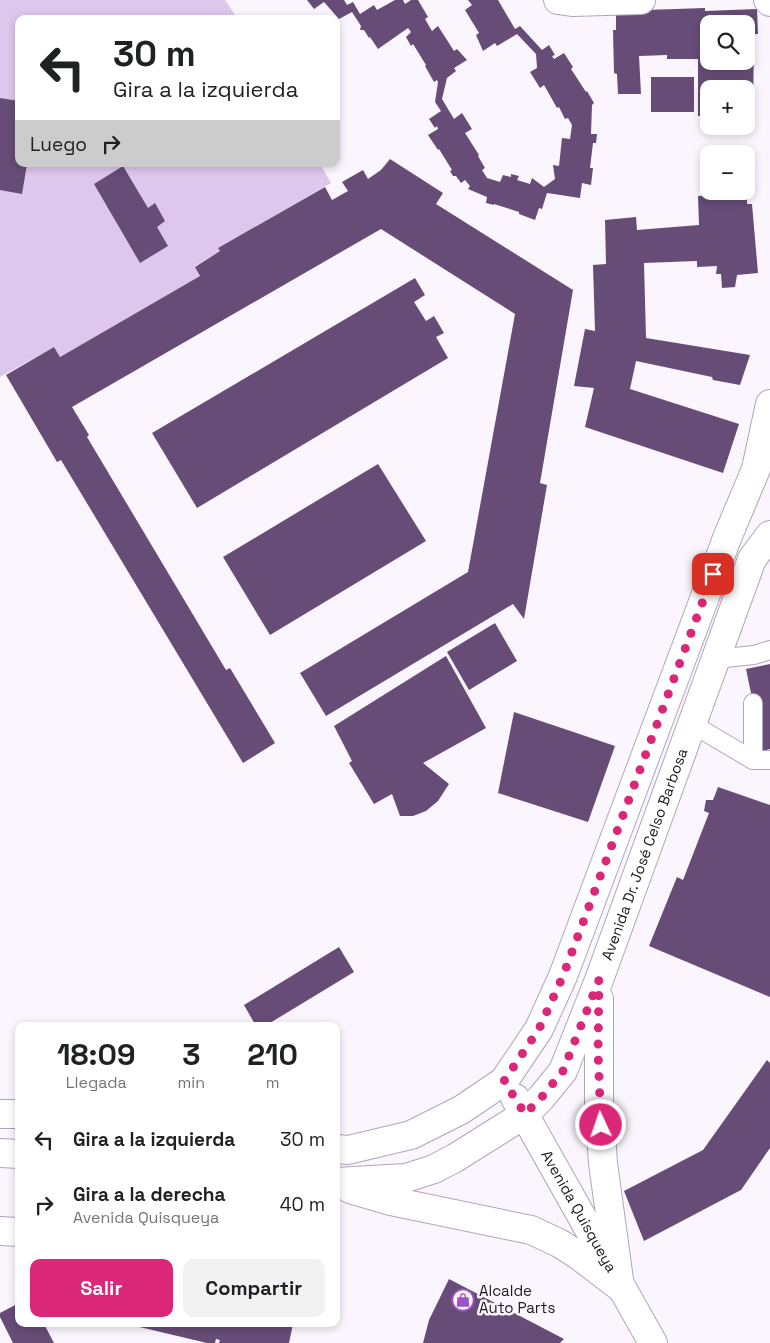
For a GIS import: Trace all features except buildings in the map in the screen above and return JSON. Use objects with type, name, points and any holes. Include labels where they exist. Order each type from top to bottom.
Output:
[{"type":"street","points":[[558,0],[572,2],[640,0]]},
{"type":"street","points":[[340,1149],[348,1150],[411,1135],[461,1110],[504,1081],[539,1029],[563,976],[727,538],[763,472],[770,404]]},
{"type":"street","name":"Avenida Dr. José Celso Barbosa","points":[[340,1183],[406,1178],[455,1158],[525,1114],[563,1071],[599,980],[752,559],[770,535]]},
{"type":"street","points":[[599,980],[600,1116],[603,1163],[620,1287]]},
{"type":"street","name":"Avenida Quisqueya","points":[[504,1081],[525,1114],[653,1343]]},
{"type":"street","points":[[0,1114],[15,1114]]},
{"type":"street","points":[[0,1153],[15,1154]]},
{"type":"street","points":[[340,1184],[391,1201],[531,1230],[559,1243],[578,1255],[620,1287]]},
{"type":"street","points":[[0,1231],[15,1232]]},
{"type":"lane","points":[[715,659],[759,657]]},
{"type":"lane","points":[[753,703],[762,760]]},
{"type":"lane","points":[[692,724],[762,760]]},
{"type":"shaded area","points":[[0,0],[225,0],[235,15],[15,15],[15,167],[322,167],[331,183],[218,248],[220,251],[195,266],[200,276],[60,357],[54,347],[0,377]]},
{"type":"place","name":"Alcalde Auto Parts","points":[[463,1300]]},
{"type":"route","points":[[601,1125],[598,1052],[599,980],[563,1071],[525,1114],[504,1081],[539,1029],[563,976],[713,574]]}]
